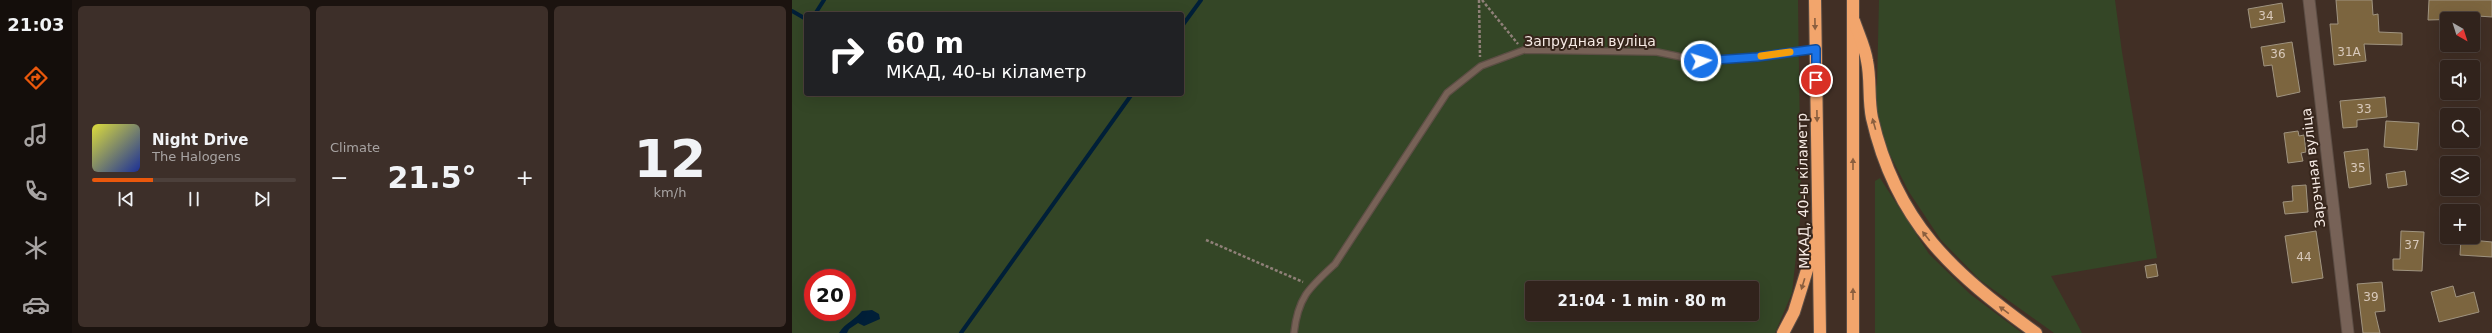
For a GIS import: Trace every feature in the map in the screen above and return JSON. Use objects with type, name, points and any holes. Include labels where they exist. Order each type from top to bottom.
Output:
[{"type":"highway","name":"МКАД, 40-ы кіламетр","points":[[1815,0],[1820,333]]},
{"type":"highway","points":[[1853,0],[1853,333]]},
{"type":"highway","points":[[1854,20],[1867,61],[1872,117],[1880,145],[1912,216],[1932,243],[1968,281],[2036,333]]},
{"type":"highway","points":[[1783,333],[1794,312],[1819,233]]},
{"type":"street","name":"Зарэчная вуліца","points":[[2309,0],[2348,333]]},
{"type":"lane","name":"Запрудная вуліца","points":[[1294,333],[1297,311],[1311,286],[1335,264],[1447,93],[1480,66],[1524,50],[1657,52],[1701,61],[1757,57],[1816,49]]},
{"type":"path","points":[[1481,0],[1524,50]]},
{"type":"path","points":[[1480,66],[1481,0]]},
{"type":"path","points":[[1206,240],[1311,286]]},
{"type":"green space","points":[[792,0],[1798,0],[1801,210],[1792,293],[1775,333],[792,333]]},
{"type":"green space","points":[[1879,0],[2115,0],[2122,52],[2157,258],[2051,276],[2082,333],[2054,333],[1980,280],[1941,240],[1909,192],[1884,143],[1873,90],[1877,85]]},
{"type":"green space","points":[[1880,178],[1929,254],[1970,294],[2022,333],[1875,333],[1875,181]]},
{"type":"water","points":[[872,310],[879,314],[880,319],[864,326],[858,323],[849,329],[847,333],[839,333],[851,321],[856,321],[856,317],[862,311]]},
{"type":"building","points":[[2336,0],[2372,0],[2373,15],[2378,14],[2379,32],[2402,33],[2402,45],[2364,44],[2366,61],[2334,65],[2330,24],[2338,24]]},
{"type":"building","points":[[2429,0],[2492,0],[2492,17],[2480,16],[2480,12],[2440,12],[2440,20],[2428,20]]},
{"type":"building","points":[[2282,3],[2285,22],[2251,28],[2248,9]]},
{"type":"building","points":[[2292,42],[2300,92],[2277,97],[2272,65],[2264,66],[2261,47]]},
{"type":"building","points":[[2385,97],[2387,117],[2357,120],[2357,127],[2343,128],[2340,101]]},
{"type":"building","points":[[2386,121],[2419,123],[2417,150],[2384,147]]},
{"type":"building","points":[[2298,131],[2299,136],[2304,135],[2306,152],[2301,153],[2303,161],[2288,163],[2284,133]]},
{"type":"building","points":[[2368,149],[2371,184],[2349,188],[2344,152]]},
{"type":"building","points":[[2405,171],[2407,185],[2388,188],[2386,174]]},
{"type":"building","points":[[2306,185],[2308,212],[2285,214],[2283,202],[2293,201],[2292,186]]},
{"type":"building","points":[[2316,231],[2323,278],[2292,283],[2285,236]]},
{"type":"building","points":[[2401,231],[2424,232],[2422,271],[2393,270],[2393,259],[2400,259]]},
{"type":"building","points":[[2480,241],[2492,242],[2492,257],[2460,255],[2461,244],[2480,244]]},
{"type":"building","points":[[2156,264],[2158,276],[2147,278],[2145,266]]},
{"type":"building","points":[[2382,282],[2385,311],[2375,312],[2380,333],[2363,333],[2357,284]]},
{"type":"building","points":[[2453,286],[2456,297],[2474,292],[2479,312],[2439,322],[2431,292]]},
{"type":"waterway","points":[[816,12],[824,0]]},
{"type":"waterway","points":[[1184,23],[1201,0]]},
{"type":"waterway","points":[[792,11],[804,18]]},
{"type":"waterway","points":[[961,333],[1131,96]]},
{"type":"slow traffic","points":[[1761,56],[1790,52]]},
{"type":"route","points":[[1701,61],[1757,57],[1816,49],[1816,80]]}]
